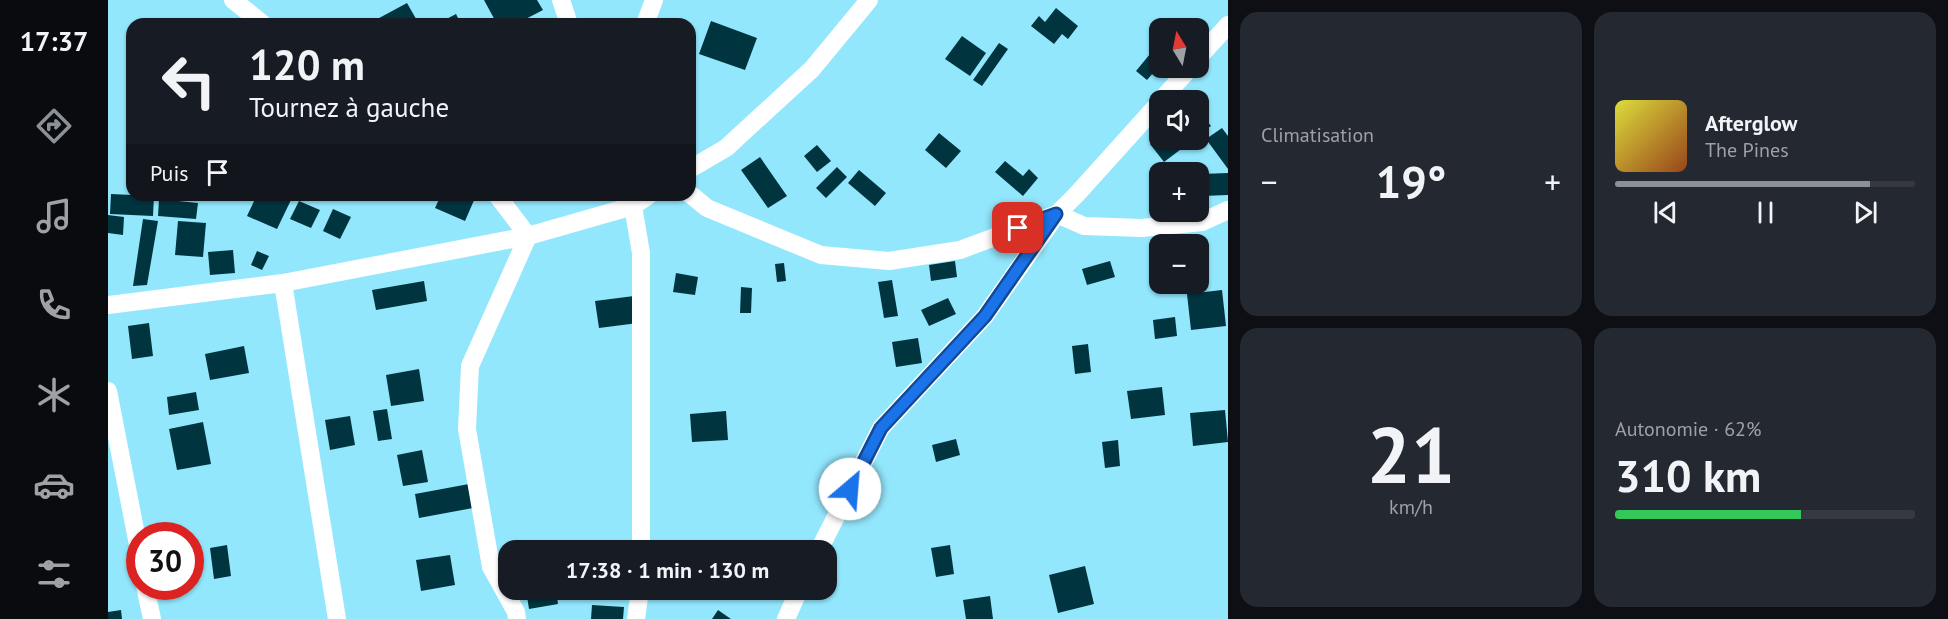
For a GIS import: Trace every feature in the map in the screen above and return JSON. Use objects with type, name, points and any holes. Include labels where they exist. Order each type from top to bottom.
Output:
[{"type":"street","points":[[234,0],[256,18]]},
{"type":"street","points":[[561,0],[567,18]]},
{"type":"street","points":[[647,18],[654,0]]},
{"type":"street","points":[[696,166],[726,148],[812,69],[869,0]]},
{"type":"street","points":[[1209,46],[1228,25]]},
{"type":"street","points":[[1170,90],[1181,78]]},
{"type":"street","points":[[824,540],[881,428],[985,316],[1056,214],[1077,194],[1149,113]]},
{"type":"street","points":[[696,199],[707,208],[821,255],[889,261],[960,250],[1056,214],[1084,226],[1142,228],[1202,222],[1228,210]]},
{"type":"street","points":[[502,201],[528,236]]},
{"type":"street","points":[[108,305],[283,283],[528,236],[631,201],[641,253],[641,540]]},
{"type":"street","points":[[517,619],[516,612],[490,567],[467,429],[470,366],[528,236]]},
{"type":"street","points":[[283,283],[337,619]]},
{"type":"street","points":[[108,391],[134,522]]},
{"type":"street","points":[[149,600],[152,619]]},
{"type":"street","points":[[636,619],[639,600]]},
{"type":"street","points":[[786,619],[795,600]]},
{"type":"building","points":[[484,0],[537,0],[543,10],[528,18],[494,18]]},
{"type":"building","points":[[407,3],[416,18],[379,18]]},
{"type":"building","points":[[1056,8],[1078,26],[1068,39],[1062,34],[1054,44],[1031,26],[1039,16],[1045,22]]},
{"type":"building","points":[[711,21],[757,38],[745,70],[699,54]]},
{"type":"building","points":[[962,36],[986,53],[970,76],[945,59]]},
{"type":"building","points":[[999,43],[1008,49],[982,86],[973,80]]},
{"type":"building","points":[[1149,55],[1149,78],[1147,80],[1136,71]]},
{"type":"building","points":[[1222,128],[1228,136],[1228,169],[1209,143],[1209,137]]},
{"type":"building","points":[[939,133],[961,151],[946,168],[925,150]]},
{"type":"building","points":[[817,145],[831,161],[817,172],[804,156]]},
{"type":"building","points":[[1155,150],[1180,150],[1164,162]]},
{"type":"building","points":[[760,157],[787,196],[768,208],[741,170]]},
{"type":"building","points":[[1005,161],[1023,176],[1029,169],[1038,178],[1023,196],[995,172]]},
{"type":"building","points":[[837,167],[847,177],[826,198],[816,188]]},
{"type":"building","points":[[859,170],[886,193],[875,206],[848,183]]},
{"type":"building","points":[[1228,173],[1228,195],[1209,196],[1209,174]]},
{"type":"building","points":[[111,194],[126,195],[126,201],[154,201],[153,216],[110,214]]},
{"type":"building","points":[[159,201],[198,203],[196,219],[158,216]]},
{"type":"building","points":[[254,201],[291,201],[277,229],[247,216]]},
{"type":"building","points":[[299,201],[320,210],[311,228],[290,219]]},
{"type":"building","points":[[438,201],[474,201],[465,221],[435,208]]},
{"type":"building","points":[[333,209],[351,217],[340,239],[323,231]]},
{"type":"building","points":[[108,215],[124,217],[123,235],[108,233]]},
{"type":"building","points":[[143,219],[158,221],[147,285],[133,286]]},
{"type":"building","points":[[178,221],[206,223],[203,257],[175,255]]},
{"type":"building","points":[[233,250],[235,273],[210,275],[208,252]]},
{"type":"building","points":[[257,251],[269,256],[262,270],[251,265]]},
{"type":"building","points":[[955,261],[957,277],[931,281],[929,265]]},
{"type":"building","points":[[1110,261],[1115,277],[1087,285],[1082,269]]},
{"type":"building","points":[[784,263],[786,281],[777,282],[775,264]]},
{"type":"building","points":[[676,273],[698,277],[695,295],[673,292]]},
{"type":"building","points":[[892,280],[898,316],[884,318],[878,282]]},
{"type":"building","points":[[424,281],[427,301],[376,310],[372,290]]},
{"type":"building","points":[[741,287],[752,288],[751,313],[740,313]]},
{"type":"building","points":[[1222,290],[1226,326],[1191,330],[1187,294],[1209,294],[1209,291]]},
{"type":"building","points":[[634,296],[638,323],[599,328],[595,301]]},
{"type":"building","points":[[948,298],[956,314],[929,326],[921,310]]},
{"type":"building","points":[[1175,317],[1177,336],[1155,339],[1153,320]]},
{"type":"building","points":[[149,323],[153,356],[132,359],[128,326]]},
{"type":"building","points":[[918,338],[922,363],[896,367],[892,342]]},
{"type":"building","points":[[1088,344],[1091,372],[1075,374],[1072,346]]},
{"type":"building","points":[[244,346],[249,373],[210,380],[205,354]]},
{"type":"building","points":[[419,369],[424,401],[391,406],[386,375]]},
{"type":"building","points":[[1162,387],[1165,415],[1131,419],[1127,391]]},
{"type":"building","points":[[196,392],[199,410],[169,415],[167,397]]},
{"type":"building","points":[[387,409],[392,439],[378,441],[373,411]]},
{"type":"building","points":[[1225,410],[1228,442],[1193,446],[1190,413]]},
{"type":"building","points":[[726,411],[728,440],[692,442],[690,414]]},
{"type":"building","points":[[350,416],[355,445],[330,450],[325,420]]},
{"type":"building","points":[[203,422],[211,464],[177,470],[169,429]]},
{"type":"building","points":[[956,439],[960,455],[936,462],[932,445]]},
{"type":"building","points":[[1118,440],[1120,466],[1105,468],[1102,442]]},
{"type":"building","points":[[422,450],[428,482],[403,486],[397,455]]},
{"type":"building","points":[[469,484],[473,508],[419,518],[415,494]]},
{"type":"building","points":[[227,545],[231,576],[214,579],[210,548]]},
{"type":"building","points":[[950,545],[954,574],[936,577],[931,548]]},
{"type":"building","points":[[450,555],[455,585],[421,591],[416,560]]},
{"type":"building","points":[[1085,566],[1094,604],[1058,613],[1049,575]]},
{"type":"building","points":[[990,596],[993,619],[966,619],[963,600]]},
{"type":"building","points":[[528,600],[557,600],[558,604],[529,609]]},
{"type":"building","points":[[592,605],[624,607],[623,619],[591,619]]},
{"type":"building","points":[[121,610],[122,619],[108,619],[108,612]]},
{"type":"building","points":[[718,610],[731,619],[712,619]]},
{"type":"route","points":[[850,489],[881,428],[985,316],[1056,214],[1018,228]]}]
